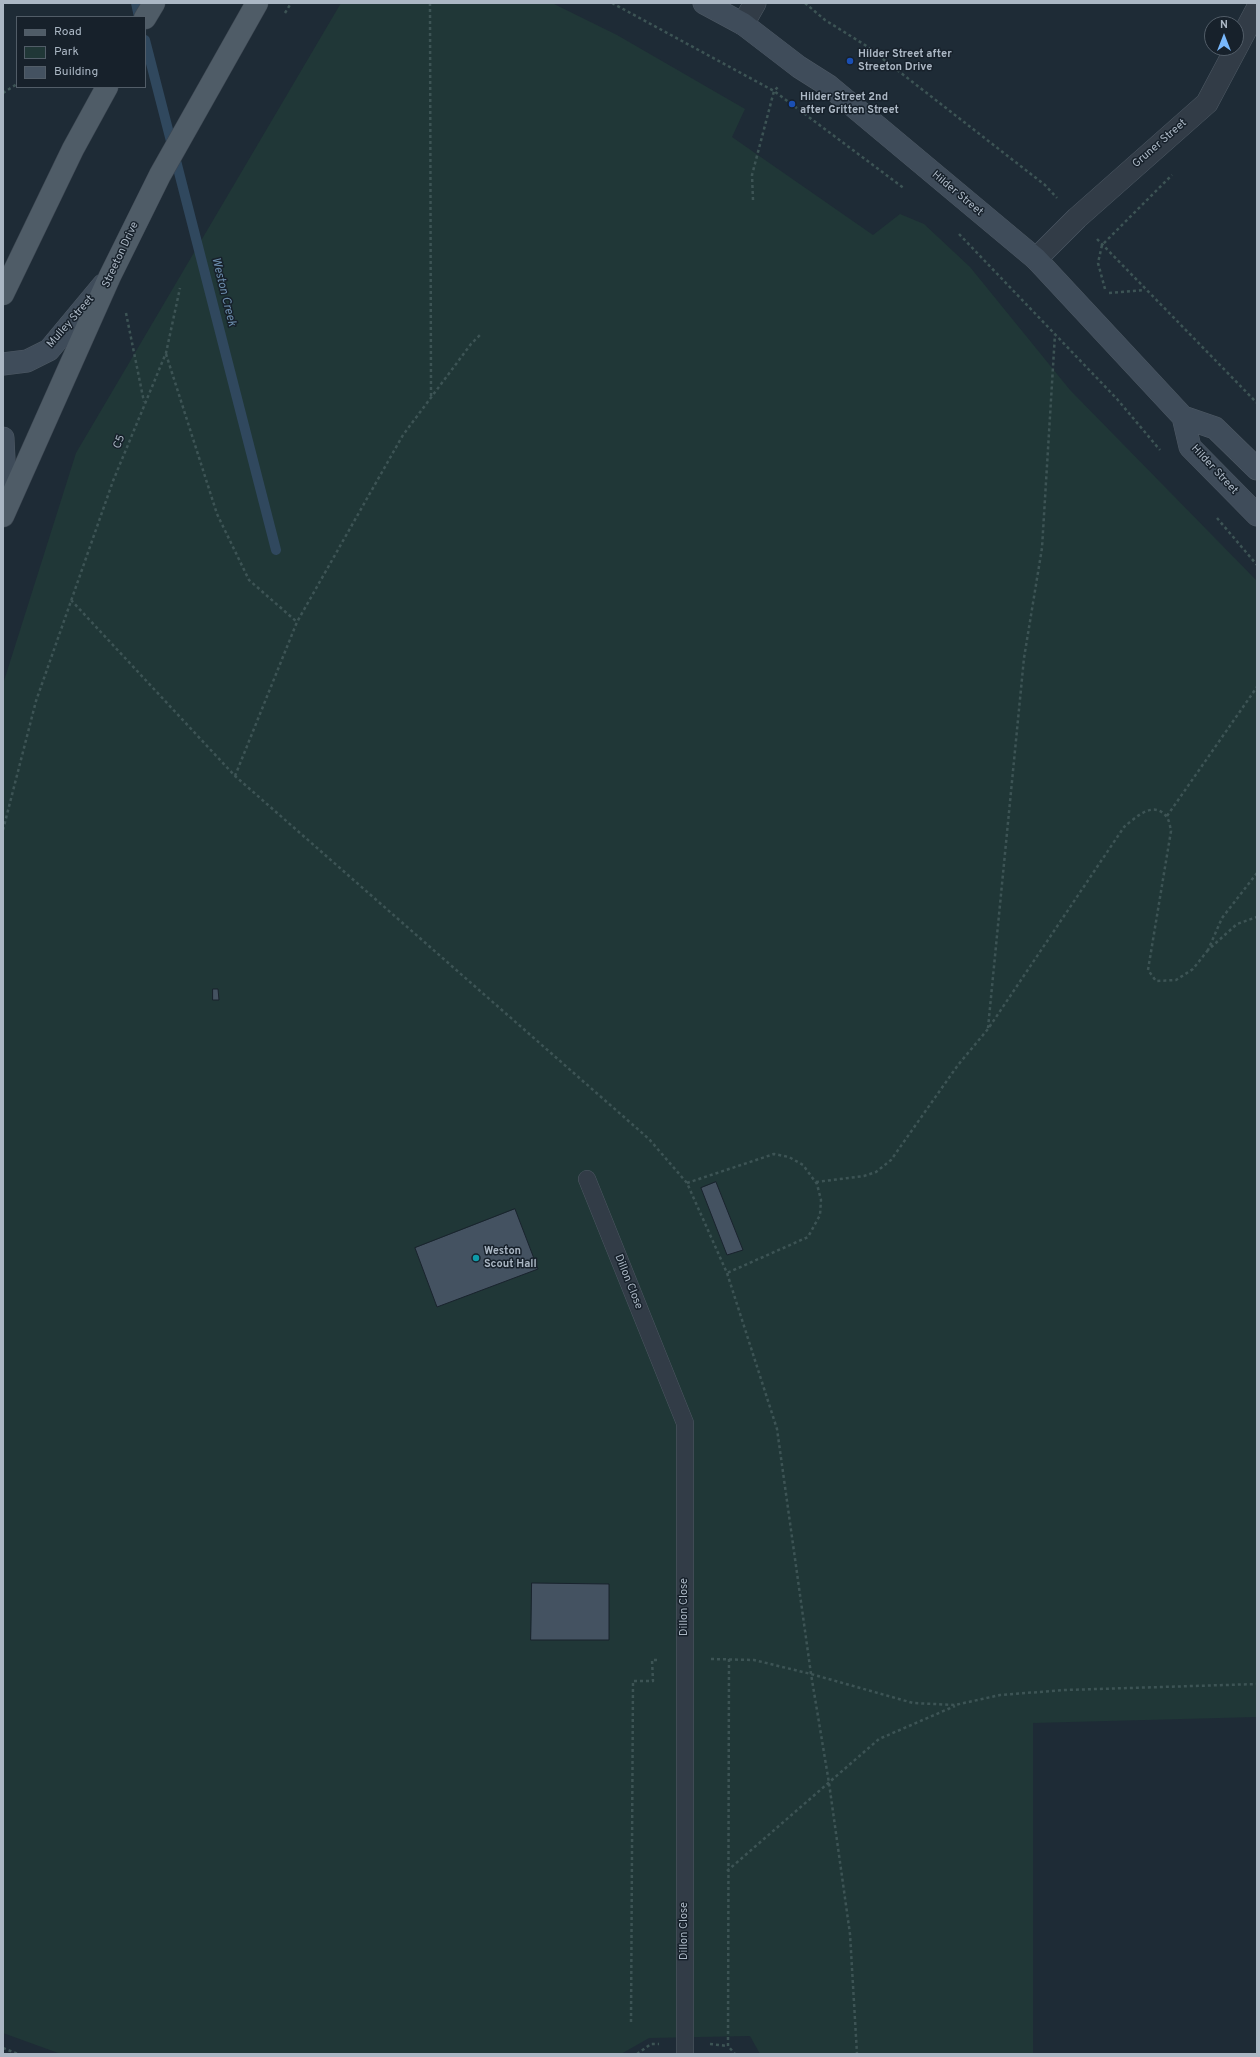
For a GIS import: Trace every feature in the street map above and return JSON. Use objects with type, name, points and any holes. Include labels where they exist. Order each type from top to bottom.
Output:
[{"type":"main road","points":[[146,16],[154,3]]},
{"type":"main road","name":"Streeton Drive","points":[[3,515],[110,276],[160,175],[257,3]]},
{"type":"main road","points":[[3,294],[12,258],[106,88]]},
{"type":"street","name":"Hilder Street","points":[[704,3],[743,24],[799,67],[829,86],[1036,259],[1183,417],[1215,428],[1257,469]]},
{"type":"street","points":[[743,24],[755,3]]},
{"type":"street","name":"Gruner Street","points":[[1036,259],[1077,218],[1207,103],[1257,9]]},
{"type":"street","name":"Mulley Street","points":[[3,364],[27,361],[49,350],[110,276]]},
{"type":"street","name":"Hilder Street","points":[[1183,417],[1190,447],[1257,515]]},
{"type":"street","points":[[3,438],[5,480],[3,515]]},
{"type":"lane","name":"Dillon Close","points":[[587,1179],[684,1423],[684,2054]]},
{"type":"path","points":[[430,3],[431,398]]},
{"type":"path","points":[[612,3],[774,91],[907,190]]},
{"type":"path","points":[[805,3],[825,20],[865,45]]},
{"type":"path","points":[[754,200],[752,175],[774,91],[799,67]]},
{"type":"path","points":[[3,93],[16,85]]},
{"type":"path","points":[[1146,290],[1110,294],[1105,288],[1098,263],[1102,245],[1178,169]]},
{"type":"path","points":[[958,233],[1117,399],[1163,454]]},
{"type":"path","name":"C5","points":[[3,830],[36,701],[114,481],[144,402],[166,353],[180,288]]},
{"type":"path","points":[[125,308],[144,402]]},
{"type":"path","points":[[235,776],[297,622],[403,435],[471,344],[481,334]]},
{"type":"path","points":[[988,1029],[1024,658],[1042,548],[1055,334]]},
{"type":"path","points":[[166,353],[217,514],[249,580],[297,622]]},
{"type":"path","points":[[1215,515],[1257,564]]},
{"type":"path","points":[[1166,816],[1257,687]]},
{"type":"path","points":[[816,1182],[864,1176],[876,1172],[891,1160],[958,1065],[988,1029],[1124,827],[1139,814],[1150,810],[1159,811],[1166,816],[1172,831],[1148,970],[1156,980],[1176,980],[1193,969],[1208,950],[1237,924],[1257,917]]},
{"type":"path","points":[[1208,950],[1222,918],[1257,873]]},
{"type":"path","points":[[687,1183],[774,1154],[789,1157],[800,1162],[809,1171],[816,1182],[820,1192],[821,1208],[817,1223],[808,1237],[728,1273]]},
{"type":"path","points":[[729,1659],[728,2046],[735,2054]]},
{"type":"path","points":[[631,2022],[633,1681],[653,1681],[652,1660],[754,1660],[811,1674],[913,1703],[955,1705]]},
{"type":"path","points":[[728,1871],[879,1739],[955,1705],[1000,1695],[1064,1690],[1257,1684]]},
{"type":"path","points":[[637,2054],[650,2044]]},
{"type":"path","points":[[3,2048],[18,2054]]},
{"type":"green space","points":[[341,3],[552,3],[617,35],[745,109],[732,137],[873,235],[900,214],[924,224],[970,267],[1070,390],[1257,581],[1257,1717],[1033,1723],[1033,2054],[760,2054],[750,2036],[649,2038],[621,2054],[61,2054],[3,2033],[3,684],[76,453]]},
{"type":"building","points":[[213,989],[218,989],[219,1000],[213,1000]]},
{"type":"building","points":[[716,1182],[743,1250],[727,1255],[701,1188]]},
{"type":"building","name":"Weston Scout Hall","points":[[515,1209],[538,1269],[437,1307],[415,1248]]},
{"type":"building","points":[[532,1583],[609,1584],[609,1640],[531,1640]]},
{"type":"waterway","name":"Weston Creek","points":[[136,3],[139,16]]},
{"type":"waterway","name":"Weston Creek","points":[[146,44],[276,550]]},
{"type":"place","name":"Hilder Street after Streeton Drive","points":[[850,61]]},
{"type":"place","name":"Hilder Street 2nd after Gritten Street","points":[[792,104]]},
{"type":"place","name":"Weston Scout Hall","points":[[476,1258]]}]
